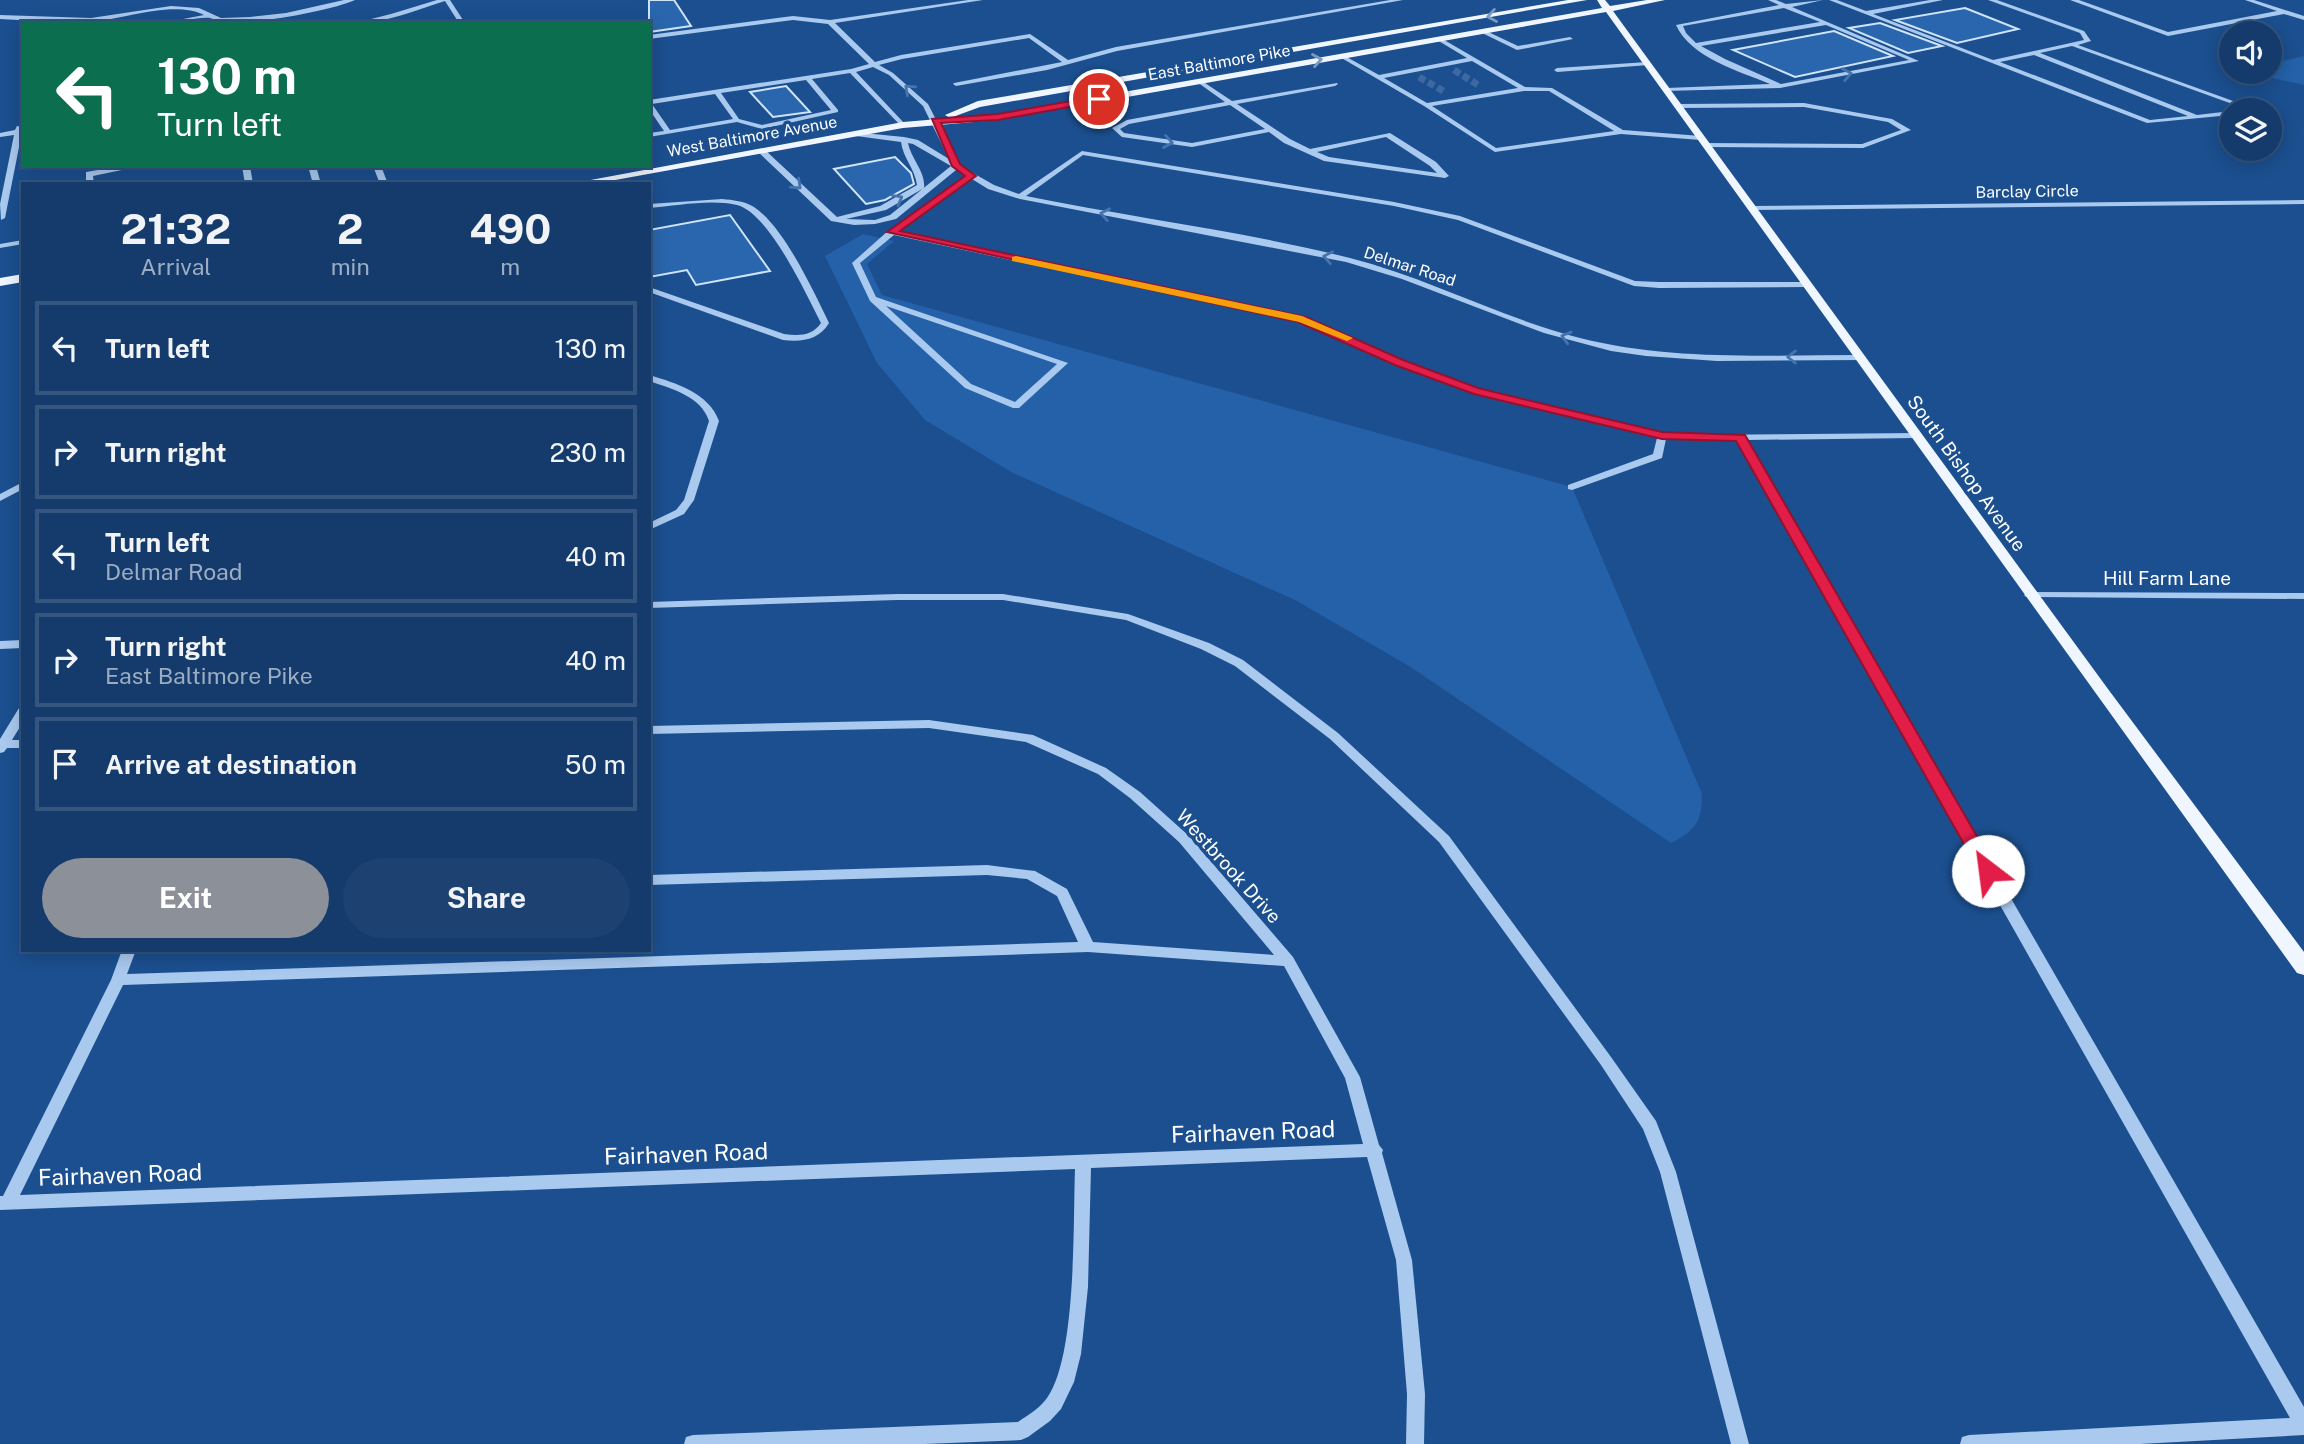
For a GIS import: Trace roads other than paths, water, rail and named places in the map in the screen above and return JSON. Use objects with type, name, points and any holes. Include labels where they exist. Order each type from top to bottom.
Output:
[{"type":"main road","name":"East Baltimore Pike","points":[[935,121],[978,104],[1583,0]]},
{"type":"main road","name":"South Bishop Avenue","points":[[1601,0],[2304,967]]},
{"type":"main road","name":"East Baltimore Pike","points":[[935,121],[998,117],[1661,0]]},
{"type":"main road","points":[[1230,61],[1248,73]]},
{"type":"main road","name":"West Baltimore Avenue","points":[[593,182],[935,121]]},
{"type":"main road","points":[[0,282],[21,278]]},
{"type":"street","points":[[0,17],[91,20],[171,9],[199,10],[220,20],[279,19],[352,0]]},
{"type":"street","points":[[368,21],[445,0],[461,21]]},
{"type":"street","points":[[651,37],[793,18],[830,22],[980,0]]},
{"type":"street","points":[[956,84],[1068,63],[1116,49],[1400,0]]},
{"type":"street","points":[[1667,90],[1780,86],[1916,61],[1771,0]]},
{"type":"street","points":[[1780,86],[1694,46],[1680,31],[1679,25],[1683,22],[1820,0]]},
{"type":"street","points":[[1832,0],[2149,121],[2219,115]]},
{"type":"street","points":[[1865,13],[1940,0]]},
{"type":"street","points":[[1991,62],[2075,46],[2088,41],[2082,32],[1992,0]]},
{"type":"street","points":[[2073,0],[2168,34],[2284,12]]},
{"type":"street","points":[[2248,0],[2304,18]]},
{"type":"street","points":[[178,21],[210,16]]},
{"type":"street","points":[[761,151],[834,219],[854,223],[875,222],[893,217],[956,166],[926,105],[891,74],[874,65],[830,22]]},
{"type":"street","points":[[1694,46],[1827,23]]},
{"type":"street","points":[[1482,31],[1517,48],[1570,39]]},
{"type":"street","points":[[651,103],[852,71],[901,57],[1030,36],[1068,63]]},
{"type":"street","points":[[1438,39],[1524,89]]},
{"type":"street","points":[[2075,46],[2221,98]]},
{"type":"street","points":[[2035,53],[2199,118]]},
{"type":"street","points":[[1341,56],[1426,105],[1495,150],[1621,132],[1703,141],[1863,146],[1907,130],[1890,120],[1804,105],[1678,106]]},
{"type":"street","points":[[1378,77],[1473,59]]},
{"type":"street","points":[[1557,70],[1647,64]]},
{"type":"street","points":[[1444,65],[1454,70]]},
{"type":"street","points":[[852,71],[902,125]]},
{"type":"street","points":[[1410,71],[1419,77]]},
{"type":"street","points":[[651,135],[737,120],[762,127],[836,111],[807,77]]},
{"type":"street","points":[[1199,81],[1270,130],[1309,151],[1327,159],[1445,176],[1433,164],[1387,135],[1309,151]]},
{"type":"street","points":[[1270,130],[1192,145],[1122,135],[1116,128],[1127,122],[1335,84]]},
{"type":"street","points":[[1480,86],[1494,93]]},
{"type":"street","points":[[1426,105],[1524,89],[1550,89],[1621,132]]},
{"type":"street","points":[[716,91],[737,120]]},
{"type":"street","points":[[1445,92],[1458,100]]},
{"type":"street","points":[[651,106],[668,132]]},
{"type":"street","points":[[0,135],[20,129]]},
{"type":"street","points":[[0,230],[3,193],[20,129]]},
{"type":"street","name":"Delmar Road","points":[[856,134],[904,139],[929,148],[991,187],[1020,197],[1346,260],[1428,284],[1555,334],[1622,350],[1687,356],[1860,358]]},
{"type":"street","points":[[834,219],[883,208],[921,186],[922,179],[904,152],[904,139]]},
{"type":"street","points":[[1020,197],[1082,153],[1394,204],[1460,218],[1634,283],[1806,284]]},
{"type":"street","points":[[89,170],[113,168]]},
{"type":"street","points":[[873,299],[1063,363],[1016,406],[968,386],[873,299],[856,263],[892,232],[972,176]]},
{"type":"street","name":"Barclay Circle","points":[[1751,208],[2304,202]]},
{"type":"street","points":[[651,206],[742,204],[756,213],[797,267],[825,323],[813,336],[797,339],[783,337],[651,290]]},
{"type":"street","points":[[892,232],[1302,320],[1399,363],[1474,390],[1662,436],[1741,438],[1916,435]]},
{"type":"street","points":[[0,246],[21,242]]},
{"type":"street","points":[[651,379],[687,393],[706,405],[713,414],[714,421],[689,500],[680,512],[651,526]]},
{"type":"street","points":[[1572,487],[1658,456],[1662,436]]},
{"type":"street","points":[[1741,438],[2304,1425],[1969,1444]]},
{"type":"street","points":[[0,498],[21,486]]},
{"type":"street","name":"Hill Farm Lane","points":[[2031,595],[2304,596]]},
{"type":"street","points":[[651,605],[897,597],[1003,597],[1128,617],[1205,646],[1239,663],[1334,736],[1444,839],[1606,1061],[1650,1126],[1668,1172],[1740,1444]]},
{"type":"street","points":[[0,645],[21,644]]},
{"type":"street","points":[[1,746],[21,713]]},
{"type":"street","name":"Westbrook Drive","points":[[651,730],[929,724],[1029,738],[1102,771],[1135,795],[1184,839],[1288,961],[1352,1077],[1404,1259],[1416,1394],[1415,1444]]},
{"type":"street","points":[[1,746],[21,744]]},
{"type":"street","points":[[651,880],[987,870],[1030,874],[1062,892],[1088,947]]},
{"type":"street","points":[[118,980],[1088,947],[1288,961]]},
{"type":"street","points":[[4,1202],[118,980],[129,952]]},
{"type":"street","name":"Fairhaven Road","points":[[4,1202],[1375,1150]]},
{"type":"street","points":[[694,1444],[1021,1431],[1055,1404],[1068,1369],[1076,1328],[1083,1161]]},
{"type":"tunnel","points":[[1454,70],[1480,86]]},
{"type":"tunnel","points":[[1419,77],[1445,92]]}]
